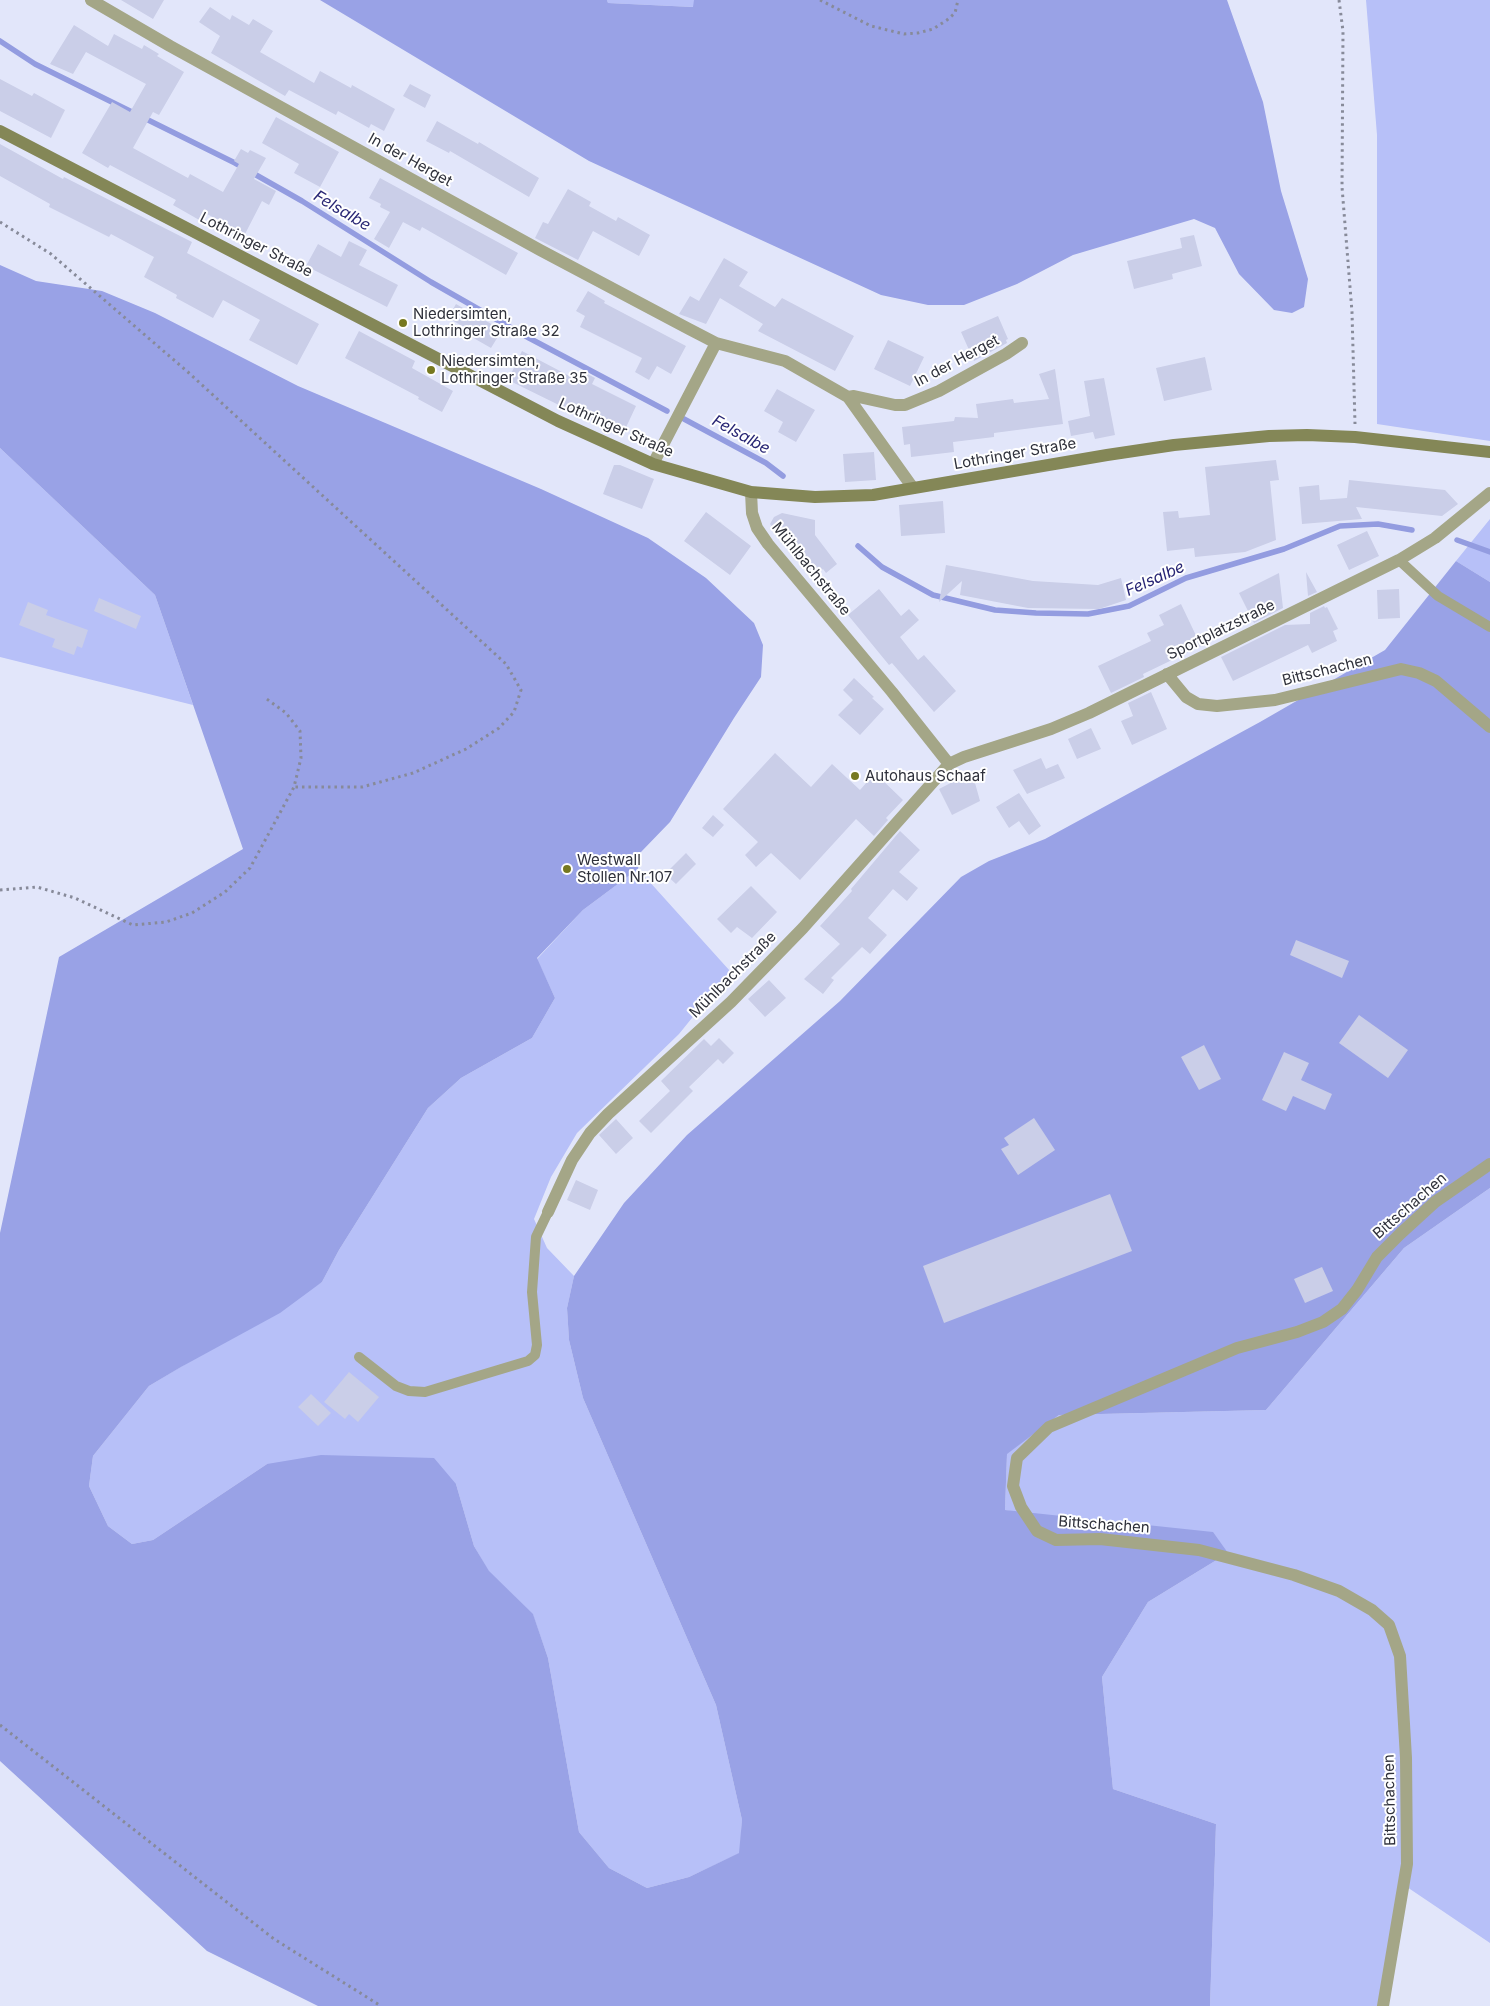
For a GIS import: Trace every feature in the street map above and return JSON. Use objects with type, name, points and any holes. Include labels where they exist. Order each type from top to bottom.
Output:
[{"type":"main road","name":"Lothringer Straße","points":[[0,131],[558,421],[652,464],[751,492],[815,497],[847,497],[913,488],[1107,454],[1174,445],[1269,436],[1355,437],[1490,452]]},
{"type":"street","name":"In der Herget","points":[[92,0],[170,46],[540,250],[716,343],[785,361],[848,397],[913,488]]},
{"type":"street","points":[[652,464],[716,343]]},
{"type":"street","name":"In der Herget","points":[[848,397],[854,396],[896,405],[905,405],[939,391],[1006,354],[1022,343]]},
{"type":"street","name":"Mühlbachstraße","points":[[548,1212],[572,1160],[590,1133],[608,1114],[732,1002],[803,928],[949,764],[892,692],[768,544],[758,528],[752,513],[751,492]]},
{"type":"street","name":"Sportplatzstraße","points":[[949,764],[964,757],[1051,730],[1399,560],[1435,538],[1490,492]]},
{"type":"street","name":"Bittschachen","points":[[1167,674],[1186,697],[1198,704],[1218,706],[1275,700],[1401,669],[1419,672],[1436,681],[1490,726]]},
{"type":"street","name":"Bittschachen","points":[[1383,2006],[1407,1864],[1406,1758],[1400,1656],[1389,1625],[1372,1610],[1339,1591],[1294,1575],[1208,1553],[1100,1539],[1056,1540],[1037,1531],[1021,1507],[1013,1486],[1017,1458],[1049,1427],[1237,1348],[1297,1332],[1323,1322],[1342,1309],[1357,1290],[1377,1257],[1400,1234],[1435,1202],[1490,1164]]},
{"type":"lane","points":[[1399,560],[1438,596],[1490,627]]},
{"type":"lane","name":"Mühlbachstraße","points":[[359,1357],[396,1386],[409,1391],[425,1392],[528,1361],[535,1355],[537,1344],[532,1292],[536,1237],[548,1212]]},
{"type":"path","points":[[820,0],[872,26],[904,34],[926,31],[947,20],[955,13],[958,0]]},
{"type":"path","points":[[1339,0],[1343,31],[1342,187],[1352,312],[1355,437]]},
{"type":"path","points":[[0,222],[50,254],[189,374],[506,664],[521,690],[514,712],[499,728],[466,749],[413,773],[362,787],[294,788]]},
{"type":"path","points":[[0,890],[37,887],[75,898],[133,925],[166,922],[192,913],[225,892],[250,868],[294,788],[301,758],[300,731],[286,714],[264,697]]},
{"type":"path","points":[[0,1725],[274,1940],[381,2006]]},
{"type":"shaded area","points":[[320,0],[607,0],[608,3],[693,7],[694,0],[1227,0],[1263,102],[1281,191],[1308,279],[1304,307],[1292,313],[1274,310],[1239,274],[1215,228],[1194,219],[1073,255],[1017,284],[964,305],[928,305],[881,295],[589,161]]},
{"type":"shaded area","points":[[607,0],[694,0],[694,7],[608,3]]},
{"type":"shaded area","points":[[1366,0],[1490,0],[1490,441],[1377,424],[1377,135]]},
{"type":"shaded area","points":[[0,265],[36,281],[102,291],[155,313],[298,386],[541,489],[648,538],[706,578],[754,623],[763,645],[761,677],[670,822],[641,852],[638,869],[583,910],[537,958],[555,998],[532,1038],[461,1078],[428,1108],[339,1250],[322,1282],[280,1313],[149,1386],[93,1456],[89,1486],[108,1526],[132,1544],[153,1540],[267,1464],[321,1455],[434,1458],[456,1484],[474,1546],[489,1571],[533,1614],[548,1658],[579,1832],[609,1868],[647,1888],[689,1877],[739,1853],[742,1820],[716,1705],[583,1398],[569,1340],[567,1308],[574,1276],[624,1203],[687,1135],[840,1001],[961,877],[989,861],[1045,839],[1260,722],[1385,650],[1456,561],[1490,582],[1490,1188],[1404,1248],[1266,1410],[1059,1415],[1007,1454],[1005,1510],[1213,1532],[1228,1553],[1148,1602],[1102,1677],[1113,1789],[1216,1824],[1210,2006],[318,2006],[207,1951],[0,1761],[0,1233],[59,957],[243,849],[155,595],[0,448]]},
{"type":"shaded area","points":[[0,448],[155,595],[193,705],[0,657]]},
{"type":"shaded area","points":[[1490,519],[1490,582],[1456,561]]},
{"type":"shaded area","points":[[638,869],[730,971],[679,1034],[577,1133],[551,1177],[534,1219],[547,1248],[574,1276],[567,1308],[569,1340],[583,1398],[716,1705],[742,1820],[740,1853],[689,1877],[647,1888],[609,1868],[579,1832],[548,1658],[533,1615],[489,1572],[474,1546],[456,1484],[267,1464],[153,1540],[132,1544],[108,1526],[89,1486],[93,1456],[149,1386],[322,1282],[339,1250],[428,1108],[461,1078],[532,1038],[555,998],[537,959],[583,910]]},
{"type":"shaded area","points":[[1490,1188],[1490,1943],[1404,1885],[1383,2006],[1210,2006],[1216,1824],[1113,1789],[1102,1677],[1148,1602],[1228,1553],[1005,1510],[1007,1453],[1059,1415],[1266,1410],[1404,1248]]},
{"type":"building","points":[[121,0],[164,0],[153,19]]},
{"type":"building","points":[[210,7],[230,20],[232,15],[249,25],[253,19],[273,31],[260,52],[314,83],[320,71],[351,88],[352,85],[395,109],[384,131],[371,124],[369,128],[338,111],[336,115],[289,90],[285,96],[211,53],[220,36],[199,22]]},
{"type":"building","points":[[74,25],[108,46],[114,34],[142,49],[144,45],[159,54],[157,56],[184,72],[159,115],[153,112],[133,148],[188,178],[190,174],[223,192],[239,164],[234,161],[241,149],[248,153],[250,150],[266,158],[254,179],[276,191],[269,205],[262,201],[245,234],[205,213],[201,221],[173,205],[176,200],[110,165],[108,168],[82,153],[112,102],[130,112],[146,84],[86,52],[73,74],[50,64]]},
{"type":"building","points":[[0,79],[32,96],[34,93],[65,110],[51,138],[0,111]]},
{"type":"building","points":[[410,84],[431,95],[425,108],[403,96]]},
{"type":"building","points":[[276,117],[339,152],[320,187],[294,173],[299,164],[262,143]]},
{"type":"building","points":[[437,121],[478,144],[479,142],[539,178],[529,197],[450,151],[449,153],[426,141]]},
{"type":"building","points":[[0,144],[63,179],[64,177],[192,242],[187,253],[319,324],[297,365],[249,340],[260,320],[223,300],[213,318],[176,298],[177,295],[144,277],[154,257],[111,234],[109,237],[49,207],[50,204],[0,176]]},
{"type":"building","points":[[380,178],[518,253],[506,275],[422,227],[420,231],[403,222],[389,248],[374,239],[390,212],[380,207],[381,204],[369,198]]},
{"type":"building","points":[[568,189],[591,202],[589,206],[616,221],[618,217],[650,235],[639,256],[593,231],[578,260],[535,238],[543,222],[548,224]]},
{"type":"building","points":[[1194,235],[1202,266],[1172,274],[1173,279],[1134,289],[1127,261],[1182,248],[1180,238]]},
{"type":"building","points":[[349,241],[367,250],[359,265],[398,285],[387,307],[306,266],[318,244],[341,257]]},
{"type":"building","points":[[724,258],[748,272],[739,286],[775,307],[782,298],[854,336],[835,371],[758,331],[763,324],[720,298],[706,324],[679,314],[690,296],[699,301]]},
{"type":"building","points":[[588,291],[605,301],[604,303],[686,346],[671,374],[657,366],[649,380],[635,372],[642,358],[580,327],[585,316],[576,311]]},
{"type":"building","points":[[456,304],[502,330],[491,348],[463,332],[466,328],[448,318]]},
{"type":"building","points":[[998,316],[1008,339],[1006,340],[1007,343],[974,361],[961,332]]},
{"type":"building","points":[[359,331],[415,361],[412,368],[453,391],[442,412],[418,399],[419,397],[345,358]]},
{"type":"building","points":[[888,340],[924,357],[910,386],[874,369]]},
{"type":"building","points":[[522,351],[577,380],[582,371],[595,378],[592,384],[636,406],[622,436],[508,380]]},
{"type":"building","points":[[1205,357],[1212,390],[1164,401],[1156,368]]},
{"type":"building","points":[[1055,369],[1063,424],[994,433],[994,437],[953,442],[954,452],[911,457],[910,444],[904,445],[902,427],[954,421],[955,417],[978,418],[976,404],[1013,399],[1014,403],[1049,399],[1039,374]]},
{"type":"building","points":[[1104,378],[1115,435],[1095,439],[1093,432],[1071,436],[1068,421],[1090,416],[1084,381]]},
{"type":"building","points":[[777,389],[815,410],[796,442],[778,432],[783,422],[764,411]]},
{"type":"building","points":[[874,452],[876,480],[845,482],[843,454]]},
{"type":"building","points":[[1276,460],[1279,480],[1270,481],[1276,540],[1245,552],[1195,557],[1194,548],[1167,551],[1163,512],[1178,511],[1179,518],[1210,515],[1205,467]]},
{"type":"building","points":[[614,465],[620,465],[654,479],[642,509],[603,494]]},
{"type":"building","points":[[1349,480],[1445,490],[1458,504],[1442,516],[1356,507],[1362,519],[1302,524],[1299,487],[1319,485],[1320,500],[1347,498]]},
{"type":"building","points":[[943,501],[945,533],[901,536],[899,505]]},
{"type":"building","points":[[706,512],[751,546],[730,575],[684,541]]},
{"type":"building","points":[[782,513],[815,520],[815,535],[837,564],[826,573],[823,569],[817,574],[812,568],[810,569],[770,524],[774,517]]},
{"type":"building","points":[[1367,531],[1379,556],[1349,570],[1337,545]]},
{"type":"building","points":[[946,565],[1033,581],[1098,585],[1121,578],[1126,600],[1099,609],[1028,608],[960,595],[962,581],[939,602]]},
{"type":"building","points":[[1306,572],[1317,592],[1308,596]]},
{"type":"building","points":[[1279,573],[1283,608],[1254,623],[1239,593]]},
{"type":"building","points":[[879,589],[901,616],[909,609],[919,620],[900,637],[918,660],[924,655],[956,691],[934,712],[892,663],[889,665],[848,615]]},
{"type":"building","points":[[1399,589],[1400,618],[1378,619],[1377,590]]},
{"type":"building","points":[[99,598],[141,616],[136,629],[94,611]]},
{"type":"building","points":[[28,602],[48,610],[46,615],[88,630],[82,648],[77,646],[74,655],[52,647],[55,639],[19,625]]},
{"type":"building","points":[[1181,604],[1201,646],[1143,674],[1144,677],[1111,693],[1098,666],[1151,641],[1147,633],[1164,625],[1159,615]]},
{"type":"building","points":[[1324,606],[1325,608],[1327,607],[1338,629],[1333,631],[1337,641],[1312,653],[1308,645],[1233,681],[1221,657],[1285,625],[1310,624],[1310,613]]},
{"type":"building","points":[[854,678],[884,709],[860,735],[838,715],[853,700],[843,690]]},
{"type":"building","points":[[1151,692],[1167,729],[1132,745],[1121,721],[1133,716],[1128,703]]},
{"type":"building","points":[[1091,728],[1101,749],[1077,759],[1068,739]]},
{"type":"building","points":[[775,753],[811,787],[832,764],[860,790],[875,773],[903,800],[886,818],[888,820],[874,836],[856,819],[800,880],[771,853],[756,867],[745,855],[758,842],[723,809]]},
{"type":"building","points":[[1041,758],[1046,769],[1058,764],[1065,778],[1027,794],[1013,770]]},
{"type":"building","points":[[972,772],[980,801],[952,815],[939,789]]},
{"type":"building","points":[[1019,793],[1041,826],[1029,835],[1019,821],[1009,828],[996,807]]},
{"type":"building","points":[[713,815],[724,825],[713,837],[702,828]]},
{"type":"building","points":[[900,831],[920,850],[899,872],[918,888],[907,901],[893,889],[868,918],[887,935],[870,954],[862,947],[831,978],[834,980],[823,994],[804,979],[840,944],[820,926],[852,891],[851,889]]},
{"type":"building","points":[[686,853],[696,864],[676,884],[665,874]]},
{"type":"building","points":[[751,886],[777,912],[752,938],[737,927],[731,933],[717,919]]},
{"type":"building","points":[[1296,940],[1349,961],[1342,978],[1290,955]]},
{"type":"building","points":[[769,980],[786,998],[765,1017],[748,999]]},
{"type":"building","points":[[1359,1015],[1408,1050],[1388,1078],[1339,1043]]},
{"type":"building","points":[[719,1038],[734,1053],[723,1064],[718,1059],[689,1087],[693,1091],[651,1133],[639,1121],[670,1091],[661,1081],[704,1039],[711,1046]]},
{"type":"building","points":[[1204,1045],[1221,1079],[1199,1090],[1181,1057]]},
{"type":"building","points":[[1284,1052],[1309,1063],[1301,1080],[1332,1094],[1325,1110],[1293,1096],[1286,1111],[1262,1100]]},
{"type":"building","points":[[1034,1118],[1055,1150],[1018,1175],[1001,1149],[1009,1145],[1004,1138]]},
{"type":"building","points":[[616,1119],[633,1138],[616,1154],[599,1135]]},
{"type":"building","points":[[576,1180],[598,1190],[590,1210],[567,1200]]},
{"type":"building","points":[[1110,1194],[1132,1251],[944,1323],[923,1266]]},
{"type":"building","points":[[1322,1267],[1333,1291],[1305,1303],[1294,1279]]},
{"type":"building","points":[[349,1372],[379,1397],[358,1422],[349,1414],[345,1419],[324,1402]]},
{"type":"building","points":[[311,1394],[331,1413],[318,1426],[298,1407]]},
{"type":"waterway","name":"Felsalbe","points":[[0,41],[35,64],[235,163],[302,201],[431,282],[529,338],[667,411]]},
{"type":"waterway","name":"Felsalbe","points":[[684,419],[766,463],[783,476]]},
{"type":"waterway","name":"Felsalbe","points":[[858,546],[882,567],[933,595],[995,610],[1088,614],[1129,606],[1186,578],[1284,549],[1340,526],[1378,524],[1412,530]]},
{"type":"waterway","name":"Felsalbe","points":[[1457,540],[1490,552]]},
{"type":"place","name":"Niedersimten, Lothringer Straße 32","points":[[403,323]]},
{"type":"place","name":"Niedersimten, Lothringer Straße 35","points":[[431,370]]},
{"type":"place","name":"Autohaus Schaaf","points":[[855,776]]},
{"type":"place","name":"Westwall Stollen Nr.107","points":[[567,869]]}]
